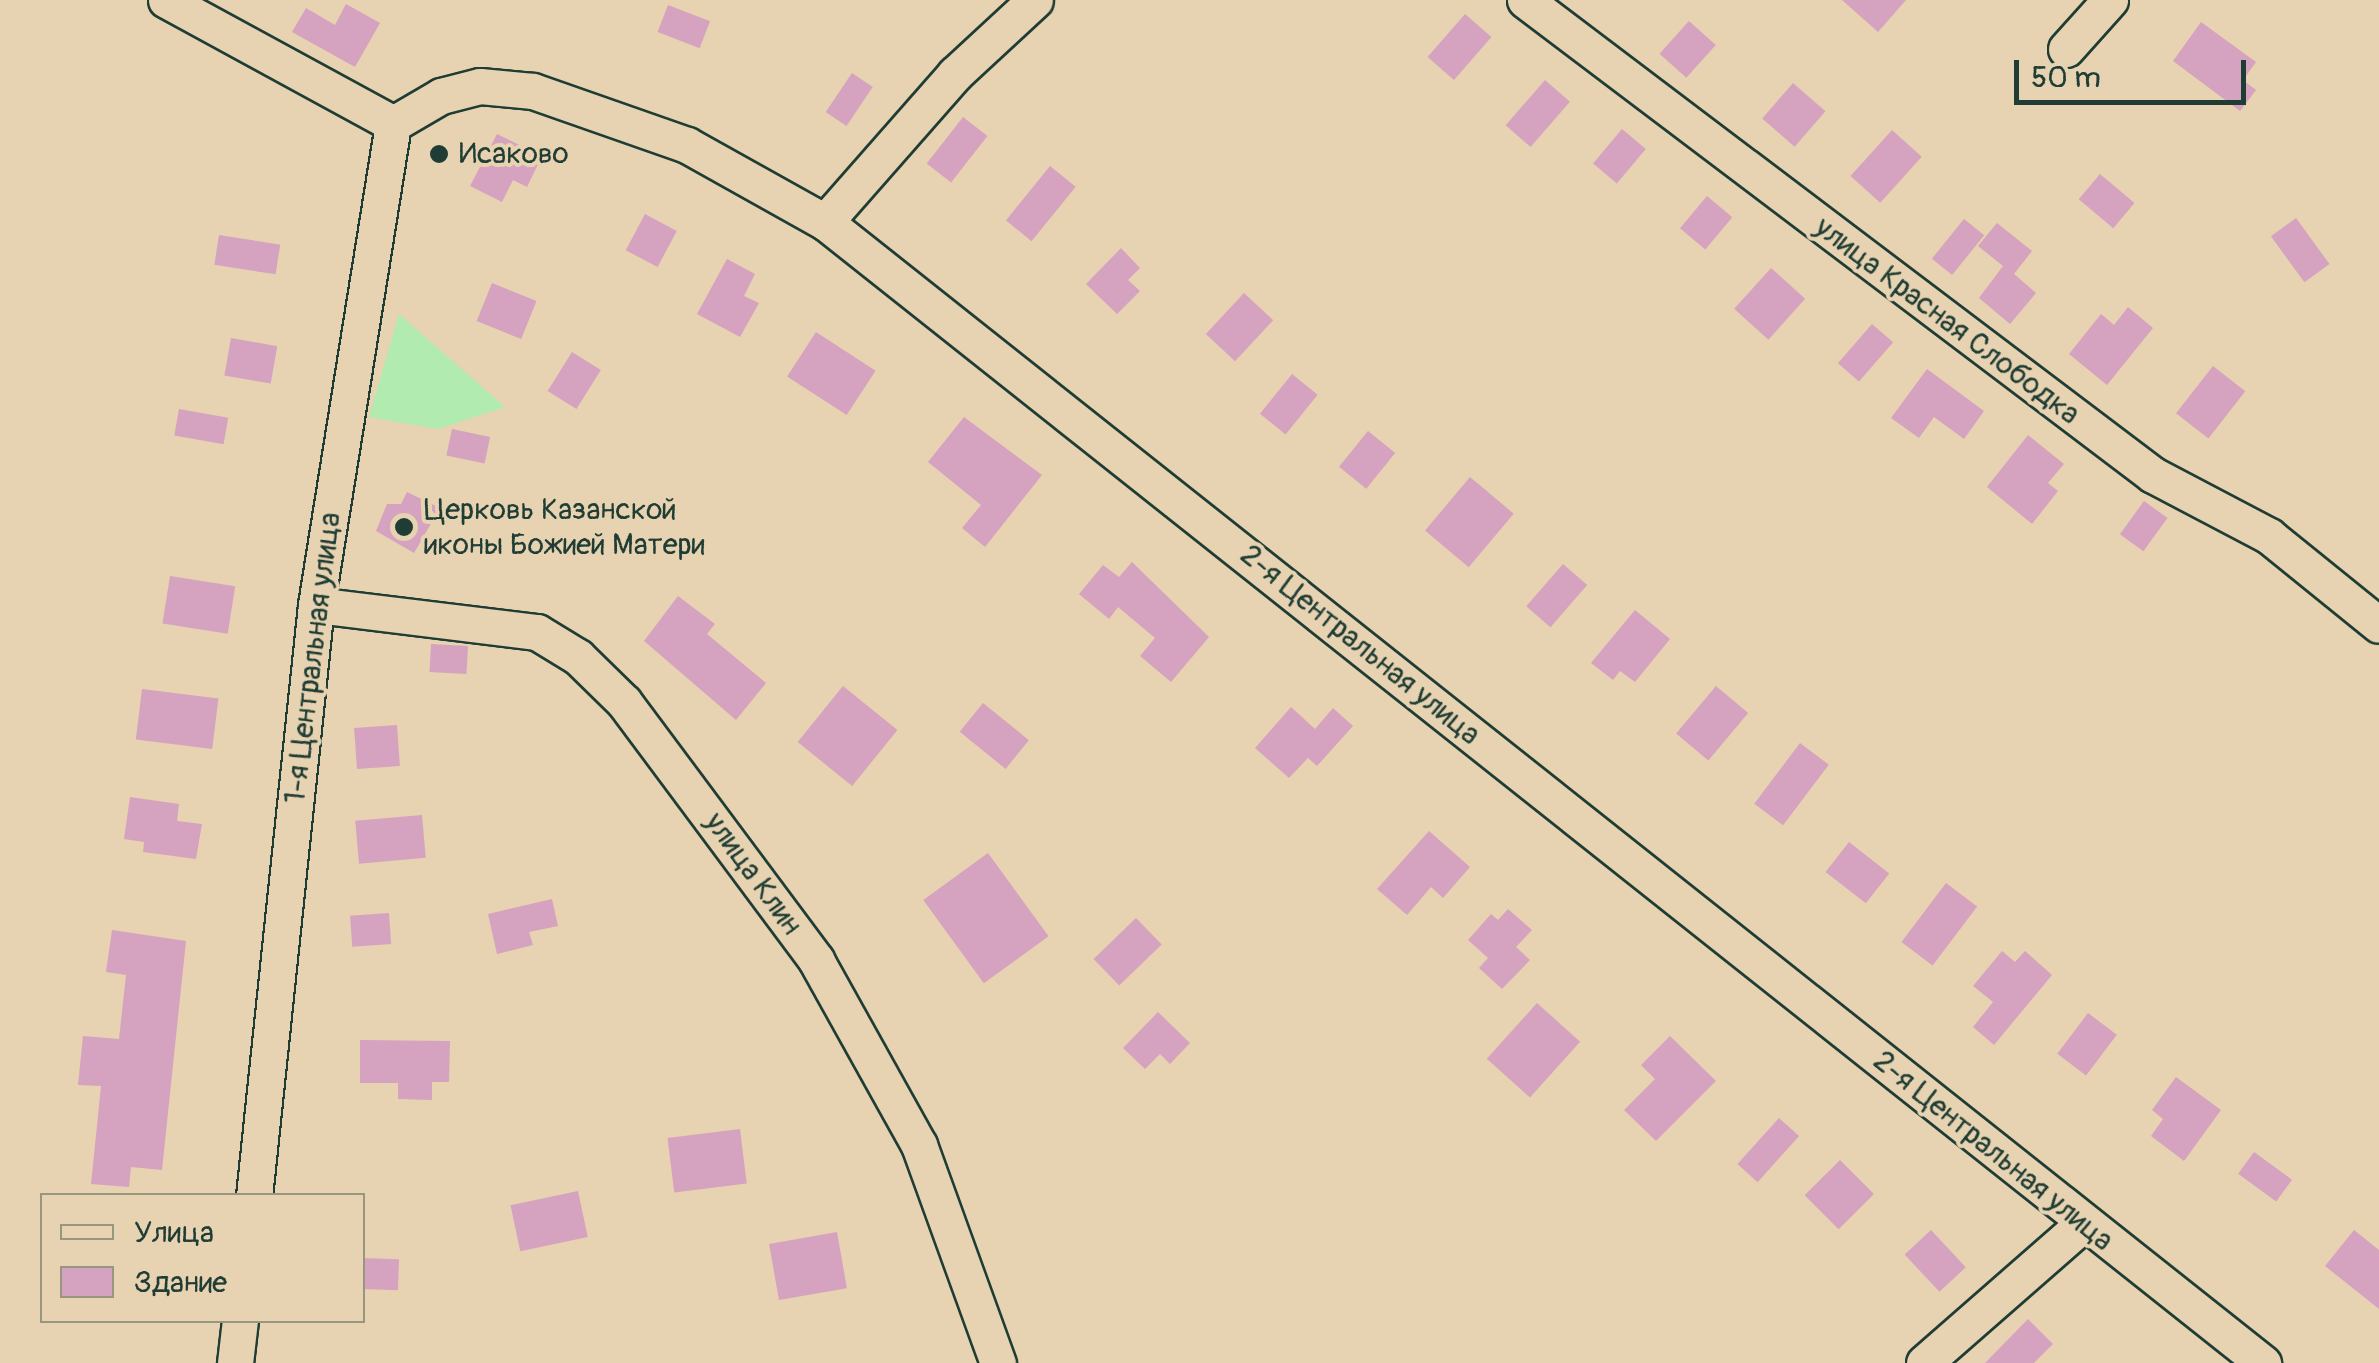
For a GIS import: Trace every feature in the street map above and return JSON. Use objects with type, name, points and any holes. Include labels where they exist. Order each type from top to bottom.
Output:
[{"type":"street","points":[[166,0],[393,124]]},
{"type":"street","points":[[825,222],[955,74],[1035,0]]},
{"type":"street","name":"улица Красная Слободка","points":[[1525,0],[2153,475],[2269,536],[2379,625]]},
{"type":"street","points":[[2066,49],[2110,0]]},
{"type":"street","name":"2-я Центральная улица","points":[[393,124],[467,90],[533,90],[687,145],[825,222],[2263,1363]]},
{"type":"street","name":"1-я Центральная улица","points":[[254,1193],[316,606],[393,124]]},
{"type":"street","name":"улица Клин","points":[[316,606],[537,632],[578,657],[624,702],[816,960],[919,1144],[998,1363]]},
{"type":"street","points":[[1924,1363],[2083,1224]]},
{"type":"street","points":[[235,1363],[240,1323]]},
{"type":"green space","points":[[399,314],[505,407],[438,429],[369,417]]},
{"type":"building","points":[[1842,0],[1906,0],[1878,32]]},
{"type":"building","points":[[346,4],[380,23],[355,67],[292,32],[306,8],[335,25]]},
{"type":"building","points":[[668,5],[710,21],[700,48],[658,32]]},
{"type":"building","points":[[1465,14],[1491,37],[1454,80],[1428,57]]},
{"type":"building","points":[[1689,21],[1716,45],[1686,78],[1660,54]]},
{"type":"building","points":[[2201,22],[2256,62],[2243,80],[2256,90],[2240,111],[2173,61]]},
{"type":"building","points":[[852,73],[873,87],[846,126],[826,112]]},
{"type":"building","points":[[1545,80],[1570,102],[1531,147],[1506,125]]},
{"type":"building","points":[[1793,83],[1825,111],[1795,147],[1762,118]]},
{"type":"building","points":[[963,117],[987,136],[951,183],[927,163]]},
{"type":"building","points":[[1622,129],[1646,149],[1617,183],[1593,163]]},
{"type":"building","points":[[1892,130],[1922,157],[1880,203],[1851,176]]},
{"type":"building","points":[[497,134],[542,156],[527,187],[513,180],[502,202],[470,186]]},
{"type":"building","points":[[1050,166],[1076,187],[1032,241],[1006,220]]},
{"type":"building","points":[[2100,174],[2134,203],[2113,228],[2079,199]]},
{"type":"building","points":[[1707,196],[1732,217],[1705,249],[1680,228]]},
{"type":"building","points":[[645,214],[677,231],[658,267],[626,250]]},
{"type":"building","points":[[2296,218],[2330,264],[2304,282],[2271,236]]},
{"type":"building","points":[[1964,219],[1984,235],[1952,275],[1932,259]]},
{"type":"building","points":[[1997,223],[2032,251],[2014,274],[2036,293],[2010,324],[1979,298],[2003,266],[1978,246]]},
{"type":"building","points":[[219,235],[280,245],[276,274],[214,265]]},
{"type":"building","points":[[1121,248],[1140,268],[1128,280],[1140,291],[1117,314],[1086,284]]},
{"type":"building","points":[[727,259],[755,274],[744,296],[759,303],[740,337],[697,314]]},
{"type":"building","points":[[1771,268],[1805,299],[1768,340],[1734,309]]},
{"type":"building","points":[[492,283],[537,301],[521,339],[477,321]]},
{"type":"building","points":[[1244,293],[1273,320],[1235,361],[1206,334]]},
{"type":"building","points":[[2128,307],[2153,328],[2107,385],[2069,354],[2101,314],[2114,325]]},
{"type":"building","points":[[1872,324],[1893,342],[1859,382],[1838,363]]},
{"type":"building","points":[[816,332],[876,371],[847,415],[787,376]]},
{"type":"building","points":[[231,338],[277,346],[271,384],[224,375]]},
{"type":"building","points":[[572,352],[601,370],[576,409],[548,391]]},
{"type":"building","points":[[2213,366],[2245,391],[2208,439],[2176,413]]},
{"type":"building","points":[[1927,369],[1984,411],[1964,439],[1934,417],[1919,438],[1891,418]]},
{"type":"building","points":[[1292,374],[1318,395],[1286,434],[1260,414]]},
{"type":"building","points":[[179,409],[228,418],[224,444],[174,436]]},
{"type":"building","points":[[964,417],[1042,475],[985,547],[962,528],[981,505],[928,462]]},
{"type":"building","points":[[452,429],[490,437],[485,464],[446,455]]},
{"type":"building","points":[[1368,431],[1395,453],[1366,489],[1339,467]]},
{"type":"building","points":[[2028,435],[2064,464],[2048,483],[2058,491],[2032,524],[1987,487]]},
{"type":"building","points":[[1470,477],[1514,514],[1469,567],[1425,531]]},
{"type":"building","name":"Церковь Казанской иконы Божией Матери","points":[[407,492],[440,508],[414,553],[376,531],[387,504],[401,504]]},
{"type":"building","points":[[2144,501],[2167,518],[2143,551],[2120,534]]},
{"type":"building","points":[[1132,562],[1209,637],[1171,682],[1140,656],[1155,638],[1118,607],[1109,619],[1079,594],[1103,565],[1119,577]]},
{"type":"building","points":[[1563,564],[1587,585],[1550,627],[1526,606]]},
{"type":"building","points":[[170,576],[235,586],[228,634],[162,623]]},
{"type":"building","points":[[678,596],[715,624],[707,634],[766,683],[736,720],[644,641]]},
{"type":"building","points":[[1635,610],[1670,639],[1635,682],[1620,671],[1613,680],[1591,663]]},
{"type":"building","points":[[431,644],[468,646],[466,674],[430,672]]},
{"type":"building","points":[[843,686],[897,730],[852,786],[798,742]]},
{"type":"building","points":[[1716,686],[1748,713],[1708,760],[1676,733]]},
{"type":"building","points":[[142,689],[218,698],[212,749],[136,740]]},
{"type":"building","points":[[983,703],[1029,740],[1006,769],[960,732]]},
{"type":"building","points":[[1291,707],[1315,729],[1333,708],[1353,726],[1317,766],[1308,758],[1289,778],[1255,748]]},
{"type":"building","points":[[397,725],[400,766],[357,769],[354,728]]},
{"type":"building","points":[[1800,743],[1829,765],[1783,825],[1754,804]]},
{"type":"building","points":[[130,797],[179,804],[177,821],[202,824],[196,859],[143,852],[144,842],[124,839]]},
{"type":"building","points":[[422,815],[426,858],[359,864],[355,821]]},
{"type":"building","points":[[1429,831],[1470,867],[1443,898],[1431,887],[1407,915],[1377,889]]},
{"type":"building","points":[[1849,842],[1889,873],[1866,903],[1826,872]]},
{"type":"building","points":[[988,853],[1049,936],[984,983],[923,900]]},
{"type":"building","points":[[1946,883],[1977,906],[1933,966],[1901,942]]},
{"type":"building","points":[[552,899],[558,926],[529,932],[533,945],[497,954],[488,914]]},
{"type":"building","points":[[1508,909],[1532,930],[1516,947],[1530,960],[1502,989],[1479,968],[1488,958],[1468,940],[1491,914],[1498,920]]},
{"type":"building","points":[[389,913],[391,944],[352,947],[350,916]]},
{"type":"building","points":[[1136,918],[1162,945],[1119,986],[1094,959]]},
{"type":"building","points":[[112,930],[186,941],[162,1170],[131,1167],[129,1187],[91,1184],[101,1086],[78,1085],[83,1036],[119,1039],[126,975],[106,972]]},
{"type":"building","points":[[2002,951],[2015,962],[2025,951],[2052,975],[1994,1045],[1973,1027],[1993,1002],[1973,986]]},
{"type":"building","points":[[1537,1003],[1580,1042],[1530,1098],[1487,1059]]},
{"type":"building","points":[[1158,1012],[1190,1043],[1170,1064],[1160,1054],[1145,1069],[1123,1048]]},
{"type":"building","points":[[2088,1013],[2117,1035],[2086,1075],[2057,1054]]},
{"type":"building","points":[[1670,1036],[1716,1081],[1656,1141],[1624,1110],[1655,1079],[1641,1065]]},
{"type":"building","points":[[360,1040],[450,1041],[449,1082],[432,1082],[432,1100],[398,1099],[398,1083],[360,1083]]},
{"type":"building","points":[[2176,1077],[2221,1110],[2184,1161],[2151,1136],[2163,1119],[2152,1110]]},
{"type":"building","points":[[1779,1118],[1799,1136],[1758,1182],[1738,1164]]},
{"type":"building","points":[[740,1129],[747,1184],[674,1192],[668,1138]]},
{"type":"building","points":[[2254,1152],[2292,1180],[2276,1201],[2238,1174]]},
{"type":"building","points":[[1840,1160],[1874,1194],[1839,1229],[1805,1195]]},
{"type":"building","points":[[578,1191],[588,1237],[520,1251],[511,1205]]},
{"type":"building","points":[[1931,1230],[1966,1267],[1939,1292],[1905,1255]]},
{"type":"building","points":[[2354,1230],[2379,1250],[2379,1309],[2325,1266]]},
{"type":"building","points":[[837,1232],[847,1288],[779,1300],[769,1244]]},
{"type":"building","points":[[365,1258],[399,1259],[398,1290],[365,1289]]},
{"type":"building","points":[[2028,1319],[2053,1344],[2034,1363],[1985,1363]]},
{"type":"place","name":"Исаково","points":[[439,154]]},
{"type":"place","name":"Церковь Казанской иконы Божией Матери","points":[[404,527]]}]
